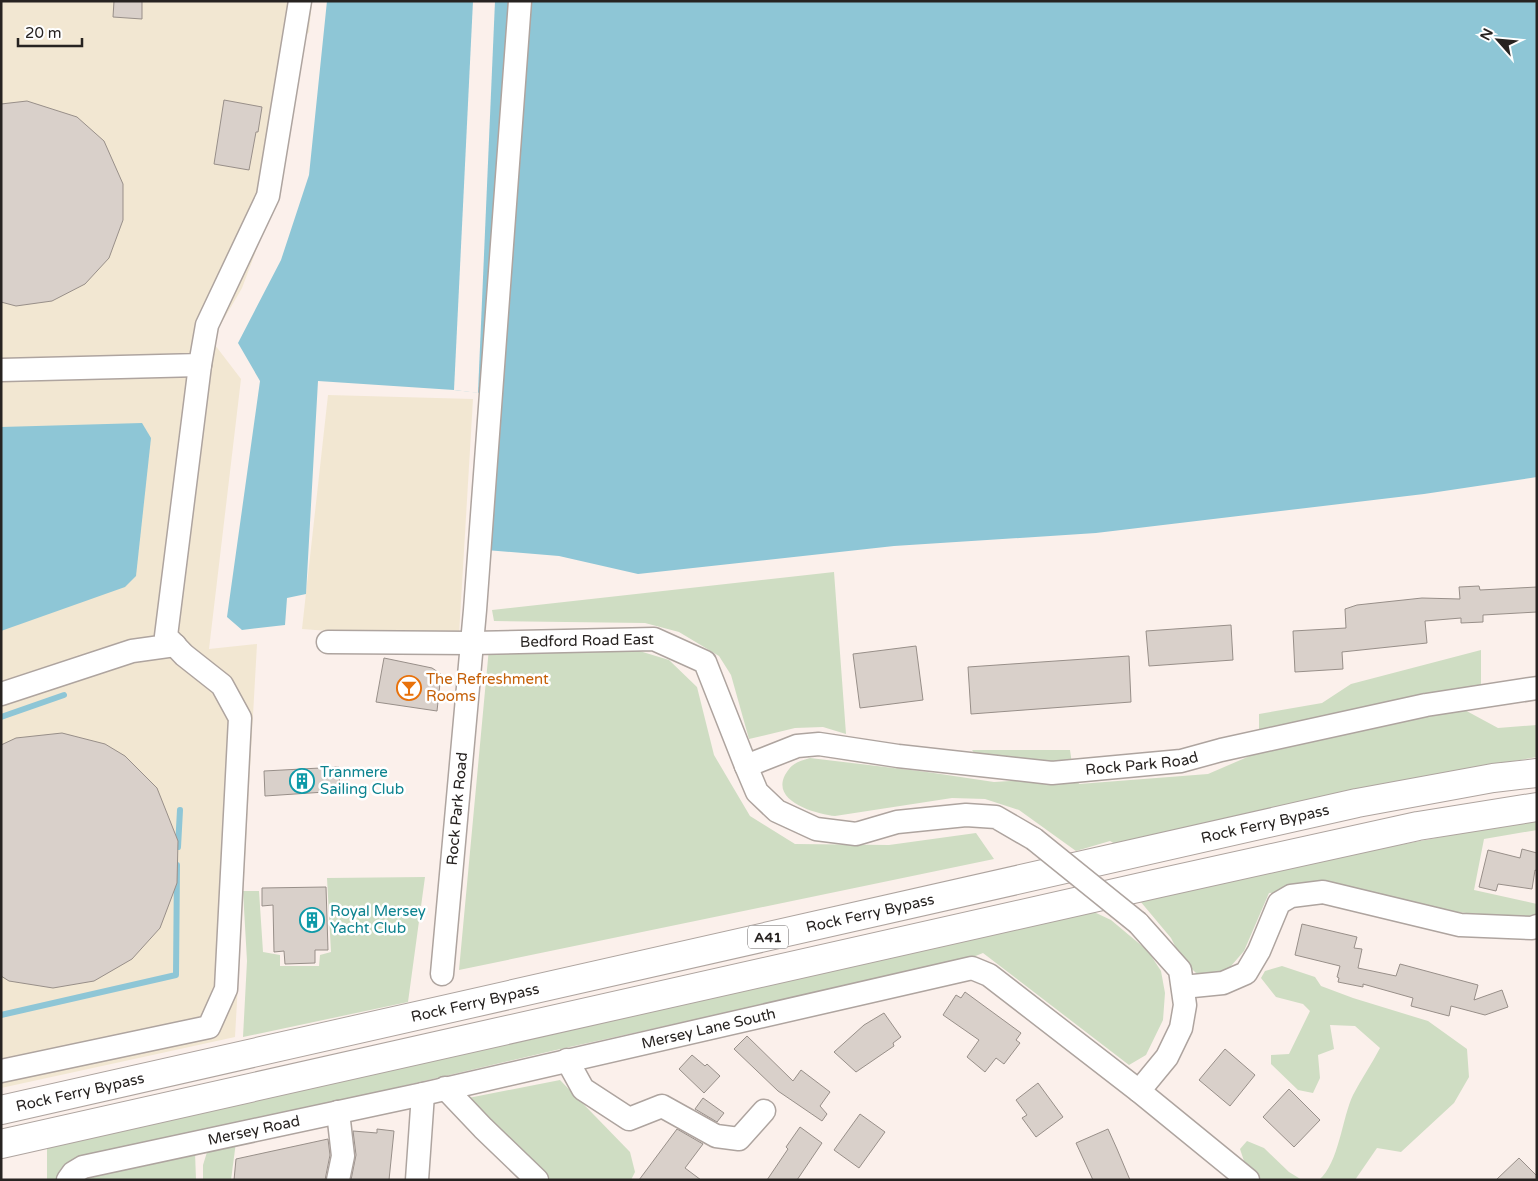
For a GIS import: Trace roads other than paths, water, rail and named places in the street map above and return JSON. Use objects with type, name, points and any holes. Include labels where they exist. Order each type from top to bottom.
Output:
[{"type":"highway","name":"Rock Ferry Bypass","points":[[1,1110],[1357,803],[1494,778],[1537,773]]},
{"type":"highway","name":"A41","points":[[1,1144],[1194,875],[1418,826],[1537,807]]},
{"type":"street","points":[[1,1071],[209,1026],[226,989],[240,718],[222,685],[184,655],[166,636],[200,365],[207,325],[268,196],[300,1]]},
{"type":"street","name":"Rock Park Road","points":[[442,974],[472,643],[520,1]]},
{"type":"street","points":[[1,370],[200,365]]},
{"type":"street","name":"Bedford Road East","points":[[328,642],[472,643],[654,639],[705,662],[758,792],[777,811],[816,829],[856,834],[897,822],[966,815],[996,817],[1034,839],[1138,922],[1180,970],[1185,1005],[1181,1028],[1167,1057],[1139,1090]]},
{"type":"street","points":[[1,694],[132,651],[175,646]]},
{"type":"street","name":"Rock Park Road","points":[[746,766],[797,746],[819,744],[898,756],[1052,773],[1181,761],[1221,750],[1426,705],[1537,688]]},
{"type":"street","points":[[1183,987],[1222,983],[1246,973],[1259,951],[1279,902],[1291,896],[1323,892],[1460,925],[1532,928],[1537,926]]},
{"type":"street","name":"Mersey Lane South","points":[[445,1088],[972,968],[989,975],[1139,1090]]},
{"type":"street","points":[[567,1060],[583,1089],[629,1119],[662,1106],[716,1136],[740,1139],[764,1111]]},
{"type":"street","points":[[445,1088],[536,1180]]},
{"type":"street","name":"Mersey Road","points":[[68,1180],[73,1173],[83,1168],[445,1088]]},
{"type":"street","points":[[1139,1090],[1248,1180]]},
{"type":"street","points":[[417,1180],[423,1094]]},
{"type":"street","points":[[338,1112],[343,1156],[338,1180]]},
{"type":"water","points":[[327,1],[1537,1],[1537,477],[1424,494],[1096,533],[894,546],[638,574],[559,556],[486,550],[499,395],[454,390],[318,381],[306,594],[287,598],[285,625],[242,630],[227,617],[260,381],[238,343],[281,260],[309,175]]},
{"type":"water","points":[[142,423],[151,438],[136,576],[125,587],[1,631],[1,427]]},
{"type":"waterway","points":[[1,717],[64,695]]},
{"type":"waterway","points":[[178,847],[180,810]]},
{"type":"waterway","points":[[1,1015],[176,975],[177,865]]},
{"type":"place","name":"The Refreshment Rooms","points":[[409,688]]},
{"type":"place","name":"Tranmere Sailing Club","points":[[302,781]]},
{"type":"place","name":"Royal Mersey Yacht Club","points":[[312,920]]}]
